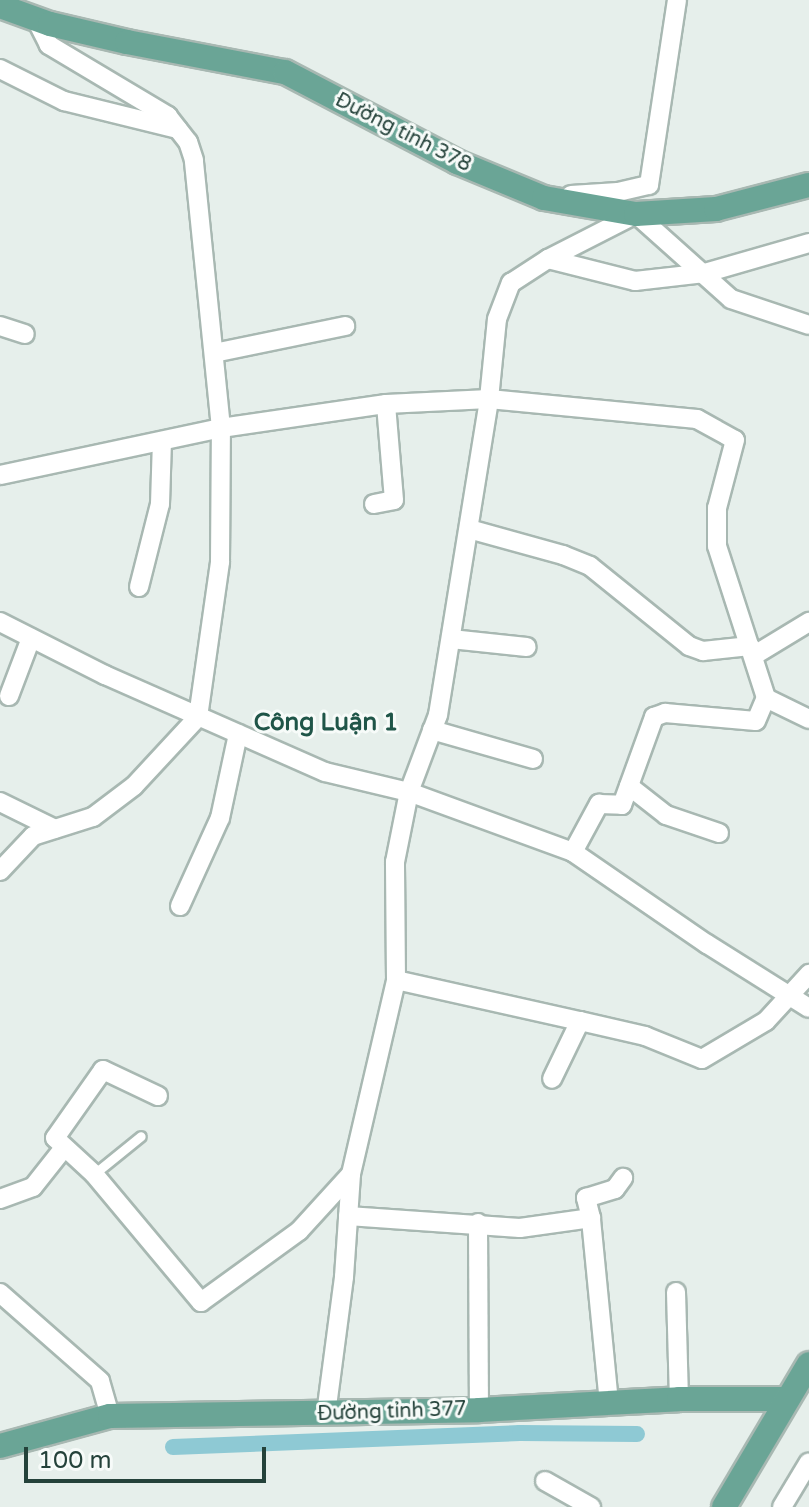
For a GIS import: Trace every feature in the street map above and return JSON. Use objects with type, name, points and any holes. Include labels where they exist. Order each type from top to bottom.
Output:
[{"type":"main road","name":"Đường tỉnh 378","points":[[0,6],[127,42],[285,72],[457,162],[544,198],[636,214],[716,209],[809,185]]},
{"type":"main road","points":[[724,1507],[809,1364]]},
{"type":"main road","name":"Đường tỉnh 377","points":[[0,1446],[110,1416],[326,1414],[479,1410],[679,1399],[787,1399]]},
{"type":"street","points":[[544,198],[618,192],[649,185],[677,0]]},
{"type":"street","points":[[0,871],[33,836],[93,817],[134,786],[198,717],[220,562],[221,428],[194,160],[168,116],[49,45],[35,18]]},
{"type":"street","points":[[0,69],[64,101],[178,129]]},
{"type":"street","points":[[326,1414],[351,1174],[396,980],[395,862],[409,792],[432,730],[451,639],[489,399],[497,319],[511,283],[548,259],[636,214],[731,299],[809,325]]},
{"type":"street","points":[[548,259],[635,281],[705,273],[809,243]]},
{"type":"street","points":[[0,326],[25,334]]},
{"type":"street","points":[[214,353],[345,326]]},
{"type":"street","points":[[0,475],[221,428],[386,404],[489,399],[697,419],[735,440],[717,508],[717,546],[766,698],[756,721],[665,713],[654,717],[622,805],[599,804],[573,852]]},
{"type":"street","points":[[374,504],[394,500],[386,404]]},
{"type":"street","points":[[139,587],[160,504],[162,441]]},
{"type":"street","points":[[469,529],[563,555],[590,566],[689,646],[703,651],[752,651],[809,622]]},
{"type":"street","points":[[0,622],[198,717],[325,772],[409,792],[573,852],[809,1008]]},
{"type":"street","points":[[9,696],[31,638]]},
{"type":"street","points":[[451,639],[527,647]]},
{"type":"street","points":[[766,698],[809,719]]},
{"type":"street","points":[[432,730],[533,759]]},
{"type":"street","points":[[180,906],[220,818],[238,734]]},
{"type":"street","points":[[629,786],[666,815],[719,833]]},
{"type":"street","points":[[0,802],[55,829]]},
{"type":"street","points":[[396,980],[645,1036],[702,1059],[754,1031],[809,974]]},
{"type":"street","points":[[552,1079],[580,1021]]},
{"type":"street","points":[[158,1096],[107,1070],[99,1072],[57,1135],[57,1141],[94,1174],[201,1302],[299,1231],[351,1174]]},
{"type":"street","points":[[0,1199],[33,1187],[63,1149]]},
{"type":"street","points":[[609,1403],[591,1218],[586,1196],[615,1189],[623,1178]]},
{"type":"street","points":[[348,1216],[520,1228],[591,1218]]},
{"type":"street","points":[[478,1223],[479,1410]]},
{"type":"street","points":[[676,1292],[679,1399]]},
{"type":"street","points":[[0,1293],[100,1381],[110,1416]]},
{"type":"street","points":[[782,1507],[809,1462]]},
{"type":"street","points":[[545,1481],[591,1507]]},
{"type":"lane","points":[[94,1174],[141,1136]]},
{"type":"waterway","points":[[173,1447],[520,1433],[637,1434]]},
{"type":"district","name":"Công Luận 1","points":[[326,723]]}]
